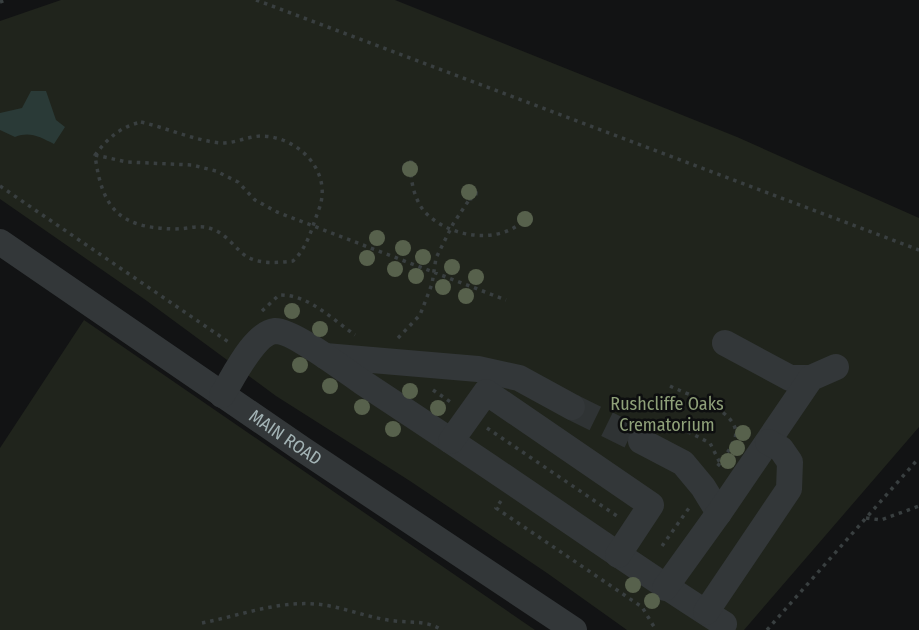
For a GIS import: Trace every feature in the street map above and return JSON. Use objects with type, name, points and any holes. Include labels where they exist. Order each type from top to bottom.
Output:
[{"type":"street","name":"MAIN ROAD","points":[[0,242],[222,395],[574,630]]},
{"type":"street","points":[[222,395],[248,352],[261,338],[273,331],[283,332],[451,441],[665,588],[715,618],[789,489],[790,461],[780,449],[768,442]]},
{"type":"street","points":[[725,343],[790,378],[811,378],[836,367]]},
{"type":"street","points":[[323,356],[478,369],[519,378],[572,407]]},
{"type":"street","points":[[665,588],[811,378]]},
{"type":"street","points":[[451,441],[486,393],[547,433],[651,505],[618,555]]},
{"type":"street","points":[[641,441],[683,463],[703,487],[719,513]]},
{"type":"path","points":[[0,2],[6,0]]},
{"type":"path","points":[[256,0],[919,250]]},
{"type":"path","points":[[141,122],[222,143],[260,136],[279,138],[298,148],[314,164],[323,183],[321,203],[312,227],[301,253],[293,261],[278,262],[256,261],[243,255],[230,240],[215,229],[201,226],[176,229],[144,226],[124,219],[112,207],[100,181],[95,155],[110,136],[129,125],[141,122]]},
{"type":"path","points":[[95,155],[127,162],[192,165],[216,171],[237,183],[255,200],[312,227],[506,300]]},
{"type":"path","points":[[411,174],[417,200],[424,211],[450,229],[484,236],[500,234],[521,223]]},
{"type":"path","points":[[395,341],[420,315],[436,258],[450,229],[469,200]]},
{"type":"path","points":[[665,420],[710,443],[720,463]]},
{"type":"path","points":[[767,630],[919,458]]},
{"type":"path","points":[[866,518],[881,520],[919,506]]},
{"type":"path","points":[[202,624],[290,604],[312,604],[394,621],[421,621],[442,630]]},
{"type":"green space","name":"Rushcliffe Oaks Crematorium","points":[[61,0],[395,0],[737,137],[919,218],[919,427],[744,630],[627,630],[410,481],[276,396],[147,301],[0,199],[0,21]]},
{"type":"green space","points":[[84,320],[535,630],[0,630],[0,448]]},
{"type":"shaded area","points":[[31,91],[46,91],[56,120],[65,127],[54,144],[35,136],[15,137],[0,130],[0,113],[22,108]]},
{"type":"tunnel","points":[[572,407],[641,441]]}]
